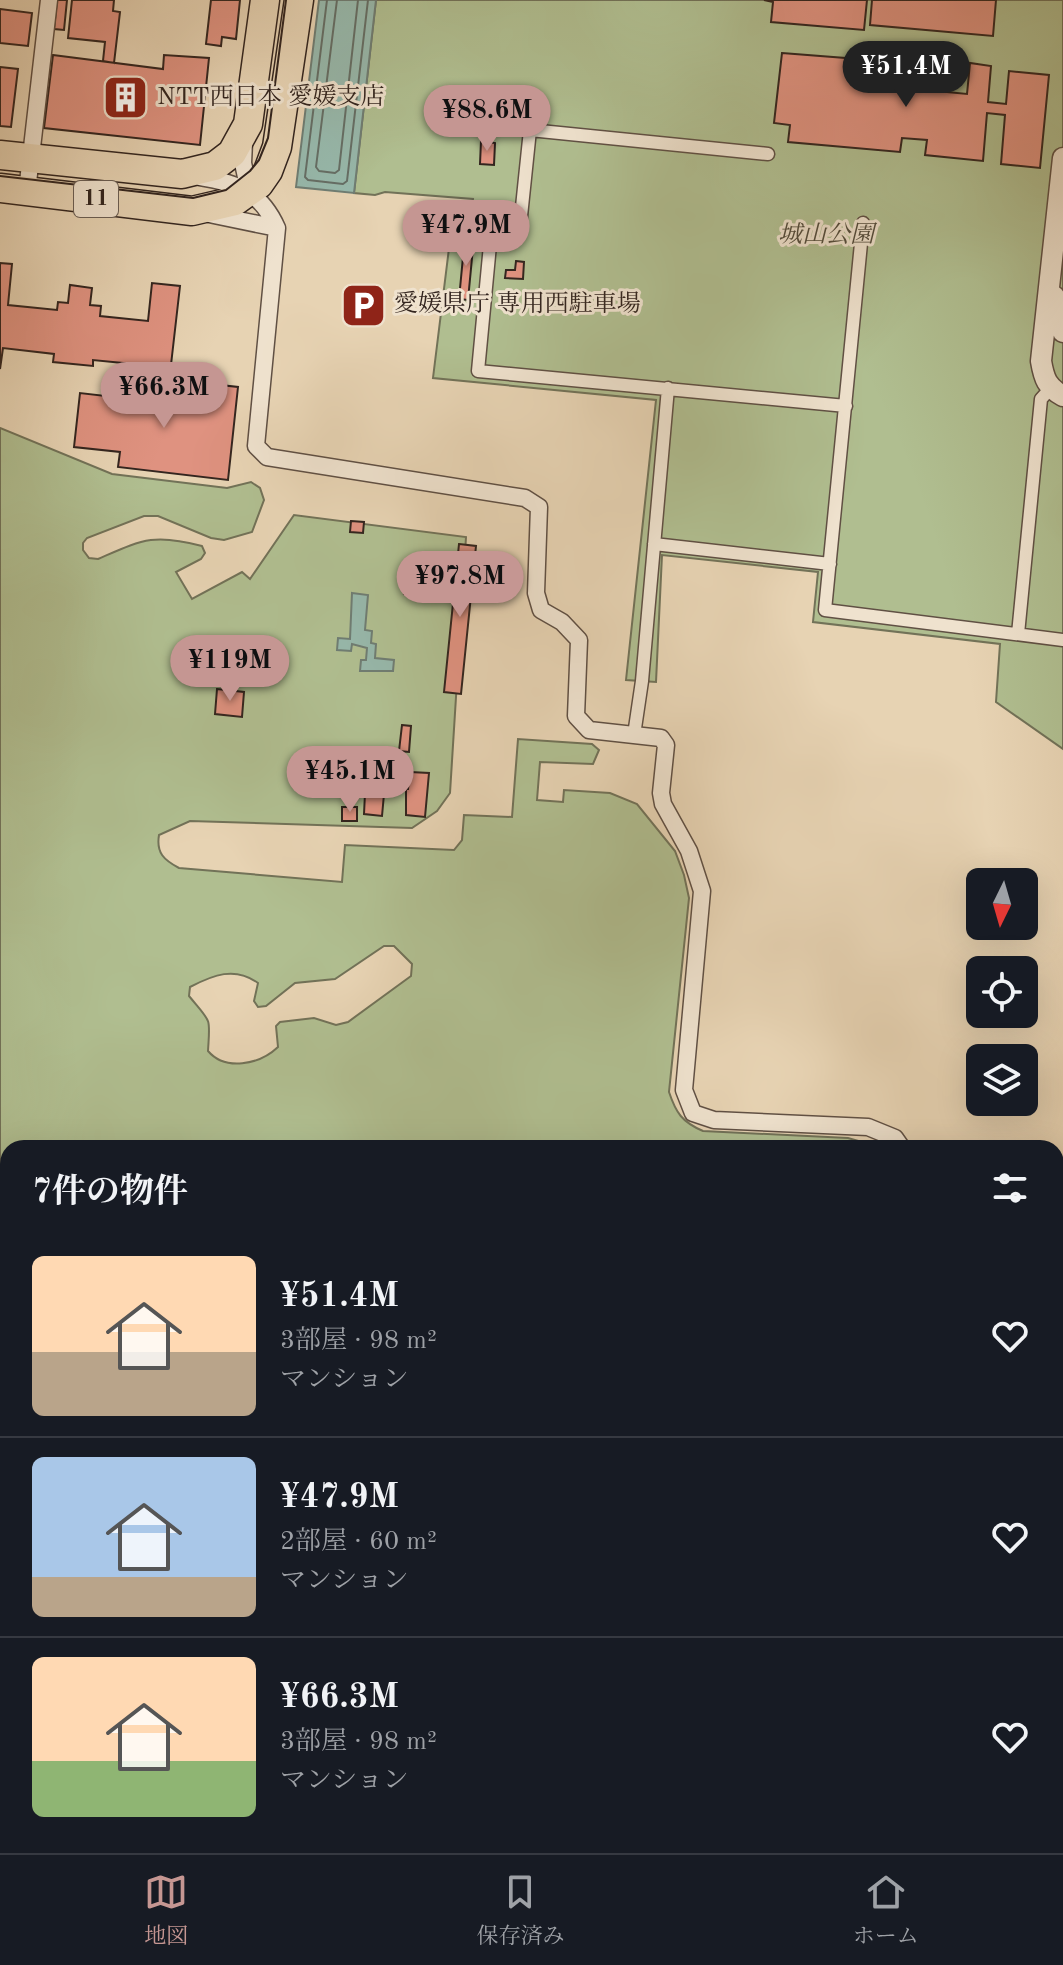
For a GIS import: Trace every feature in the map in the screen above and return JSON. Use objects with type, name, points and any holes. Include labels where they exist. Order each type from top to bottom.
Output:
[{"type":"highway","points":[[245,134],[265,0]]},
{"type":"highway","name":"11","points":[[14,190],[192,211],[221,206],[249,191],[268,171],[277,147],[299,0]]},
{"type":"highway","name":"11","points":[[0,155],[182,174],[215,166],[232,153],[245,134]]},
{"type":"street","points":[[14,190],[31,159],[49,0]]},
{"type":"street","points":[[470,221],[520,226],[530,130],[768,154]]},
{"type":"street","points":[[245,134],[243,163],[249,191]]},
{"type":"street","points":[[1018,634],[1041,399],[1057,392],[1044,378],[1041,361],[1063,158]]},
{"type":"street","points":[[182,174],[218,179],[249,191],[268,207],[277,228],[256,446],[267,457],[525,498],[539,507],[536,593],[541,610],[562,622],[579,640],[576,716],[589,730],[661,738],[666,745],[661,793],[663,804],[689,851],[702,891],[684,1090],[693,1113],[714,1120],[868,1127],[896,1140]]},
{"type":"street","points":[[192,211],[277,228]]},
{"type":"street","points":[[863,223],[825,610],[1063,640]]},
{"type":"street","points":[[492,224],[478,371],[846,406]]},
{"type":"street","points":[[1051,280],[1063,332]]},
{"type":"street","points":[[1041,361],[1046,348],[1063,341]]},
{"type":"street","points":[[634,735],[642,681],[668,388]]},
{"type":"street","points":[[654,544],[830,564]]},
{"type":"green space","name":"城山公園","points":[[376,0],[1063,0],[1063,749],[996,702],[1000,644],[813,622],[818,572],[662,555],[656,682],[626,680],[656,400],[433,378],[451,232],[469,233],[473,199],[385,192],[375,195],[354,193]]},
{"type":"green space","points":[[0,428],[112,474],[227,488],[251,482],[260,488],[264,500],[252,532],[224,540],[211,538],[158,516],[144,516],[87,538],[83,543],[83,550],[89,558],[98,559],[148,540],[171,540],[202,546],[205,553],[201,559],[176,572],[192,599],[242,572],[250,579],[294,515],[466,537],[450,793],[437,811],[412,828],[190,821],[159,835],[160,851],[169,862],[179,868],[342,882],[345,845],[454,850],[462,840],[464,815],[512,817],[518,739],[592,744],[599,750],[593,764],[540,762],[537,800],[563,802],[564,790],[610,793],[637,804],[675,851],[689,898],[669,1092],[674,1106],[690,1124],[703,1131],[855,1140],[0,1140]],"holes":[[[384,946],[394,946],[412,964],[411,976],[348,1022],[336,1025],[314,1018],[280,1022],[276,1026],[278,1047],[261,1058],[242,1063],[223,1061],[208,1051],[208,1021],[189,996],[190,987],[207,979],[224,974],[241,975],[258,983],[254,1001],[258,1007],[266,1006],[295,983],[335,979]]]},
{"type":"water","points":[[319,0],[376,0],[354,193],[296,187]]},
{"type":"water","points":[[352,593],[368,595],[365,630],[372,631],[371,643],[376,644],[375,658],[394,660],[393,671],[360,671],[361,660],[366,660],[367,648],[352,644],[351,651],[337,650],[338,638],[350,639]]},
{"type":"building","points":[[57,0],[67,0],[64,30],[54,29]]},
{"type":"building","points":[[72,0],[114,0],[113,11],[120,12],[114,63],[103,61],[105,42],[68,38]]},
{"type":"building","points":[[211,0],[240,0],[236,39],[222,37],[221,46],[206,44]]},
{"type":"building","points":[[764,0],[867,0],[864,30],[771,22],[773,2]]},
{"type":"building","points":[[872,0],[996,0],[993,36],[870,25]]},
{"type":"building","points":[[0,9],[32,13],[28,46],[0,43]]},
{"type":"building","points":[[782,53],[909,63],[906,88],[967,94],[970,63],[991,66],[988,102],[1006,104],[1009,71],[1049,75],[1040,168],[1001,164],[1005,115],[987,113],[983,161],[925,155],[927,140],[902,138],[900,152],[788,142],[790,125],[774,123]]},
{"type":"building","name":"NTT西日本 愛媛支店","points":[[53,55],[163,69],[164,55],[209,58],[200,145],[44,128]]},
{"type":"building","points":[[0,67],[18,69],[11,127],[0,126]]},
{"type":"building","points":[[481,141],[495,143],[494,165],[480,164]]},
{"type":"building","points":[[465,236],[474,237],[468,300],[459,299]]},
{"type":"building","points":[[516,261],[524,262],[523,279],[505,278],[506,270],[515,270]]},
{"type":"building","points":[[0,263],[12,264],[8,305],[57,310],[58,302],[68,303],[70,285],[92,288],[90,305],[101,306],[100,316],[148,321],[152,283],[180,286],[168,391],[141,388],[143,365],[93,360],[93,366],[53,362],[54,354],[3,348],[0,369]]},
{"type":"building","points":[[184,381],[238,387],[228,480],[118,467],[120,452],[74,447],[80,393],[140,400],[141,388],[148,389],[146,400],[181,405]]},
{"type":"building","points":[[351,521],[364,522],[363,533],[350,532]]},
{"type":"building","points":[[459,544],[476,546],[461,694],[444,692]]},
{"type":"building","points":[[406,571],[430,573],[428,596],[404,594]]},
{"type":"building","points":[[217,689],[244,692],[242,717],[215,714]]},
{"type":"building","points":[[402,725],[411,726],[409,752],[399,751]]},
{"type":"building","points":[[345,762],[353,763],[352,773],[371,775],[371,783],[343,781]]},
{"type":"building","points":[[410,772],[429,773],[425,817],[406,815],[406,789]]},
{"type":"building","points":[[365,793],[384,794],[382,816],[364,814]]},
{"type":"building","points":[[342,807],[357,807],[357,821],[342,821]]},
{"type":"tram line","points":[[0,176],[193,198],[226,190],[259,160],[268,138],[286,0]]},
{"type":"place","name":"NTT西日本 愛媛支店","points":[[126,98]]},
{"type":"place","name":"愛媛県庁 専用西駐車場","points":[[363,305]]}]
